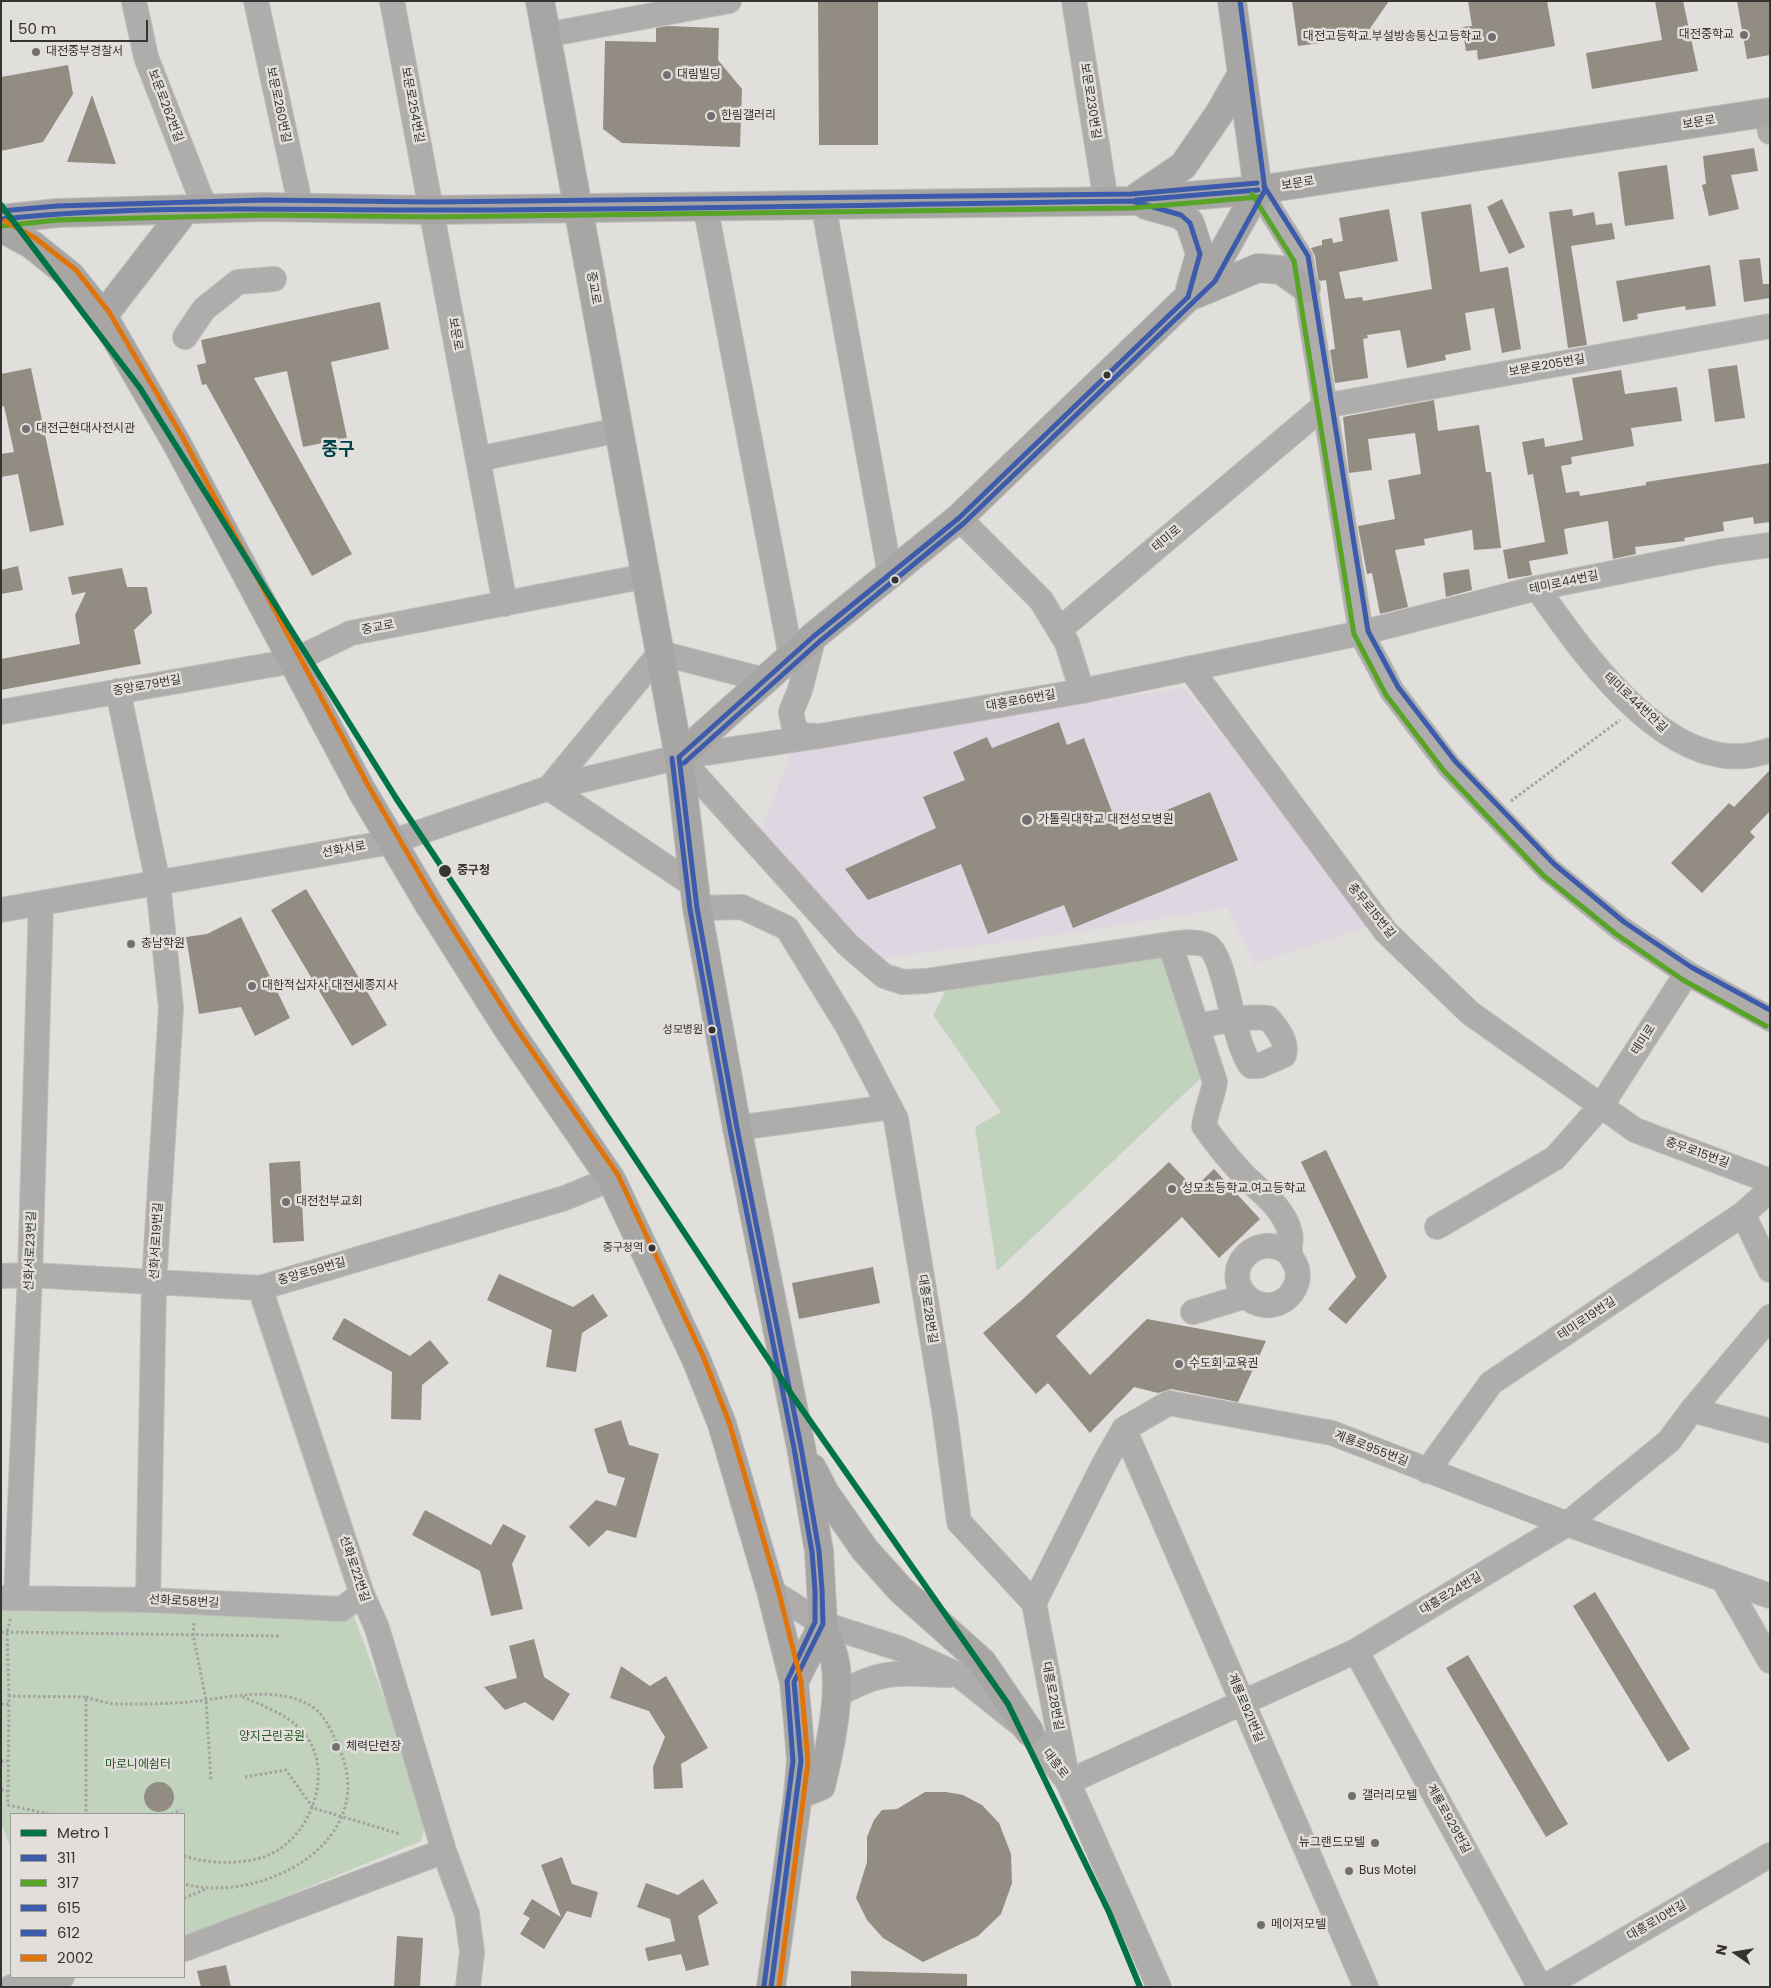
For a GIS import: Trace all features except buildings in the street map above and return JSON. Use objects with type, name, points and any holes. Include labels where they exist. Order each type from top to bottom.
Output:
[{"type":"main road","name":"중교로","points":[[540,1],[679,757]]},
{"type":"main road","points":[[798,1795],[822,1786],[836,1696],[836,1667],[823,1624],[819,1551],[801,1447],[737,1128],[696,897],[679,757],[814,636],[959,518],[1209,277],[1258,190],[1232,1]]},
{"type":"main road","points":[[1119,201],[1183,166],[1219,114],[1242,74]]},
{"type":"main road","name":"보문로","points":[[1,219],[57,213],[264,206],[432,210],[823,203],[1119,201],[1258,190],[1769,119]]},
{"type":"main road","points":[[1119,201],[1181,215],[1190,223],[1200,254],[1188,297]]},
{"type":"main road","points":[[103,316],[195,209]]},
{"type":"main road","points":[[1,228],[30,244],[71,276],[103,316],[176,442],[391,842],[508,1029],[611,1179],[696,1359],[722,1424],[771,1591],[794,1682],[801,1761],[772,1987]]},
{"type":"main road","points":[[1188,297],[1258,268],[1281,270],[1306,288]]},
{"type":"main road","points":[[801,1447],[825,1493],[865,1550],[901,1590],[982,1662],[1029,1731]]},
{"type":"main road","points":[[794,1682],[823,1624]]},
{"type":"street","name":"보문로262번길","points":[[134,1],[146,57],[195,209]]},
{"type":"street","name":"보문로260번길","points":[[256,1],[301,208]]},
{"type":"street","name":"보문로254번길","points":[[392,1],[432,210]]},
{"type":"street","points":[[546,35],[729,1]]},
{"type":"street","name":"보문로230번길","points":[[1074,1],[1119,201]]},
{"type":"street","points":[[1258,190],[1301,258],[1361,633],[1392,691],[1448,766],[1493,815],[1549,870],[1620,928],[1687,973],[1767,1012]]},
{"type":"street","points":[[823,203],[890,574]]},
{"type":"street","points":[[705,205],[791,656]]},
{"type":"street","name":"보문로","points":[[432,210],[504,604]]},
{"type":"street","points":[[185,337],[204,309],[238,282],[274,279]]},
{"type":"street","name":"보문로205번길","points":[[1324,406],[1770,326]]},
{"type":"street","name":"테미로","points":[[1060,630],[1324,406]]},
{"type":"street","points":[[478,458],[619,430]]},
{"type":"street","points":[[959,518],[1041,600],[1067,643],[1082,691]]},
{"type":"street","name":"테미로44번길","points":[[1361,633],[1537,588],[1720,552],[1770,546]]},
{"type":"street","name":"중교로","points":[[292,660],[351,633],[646,576]]},
{"type":"street","name":"테미로44번안길","points":[[1537,588],[1577,645],[1637,708],[1660,728],[1684,744],[1733,758],[1759,754],[1770,750]]},
{"type":"street","name":"대흥로66번길","points":[[679,757],[820,736],[1082,691],[1361,633]]},
{"type":"street","points":[[814,636],[800,690],[791,712],[794,728],[802,735],[820,736]]},
{"type":"street","points":[[696,897],[549,788],[660,653],[765,680]]},
{"type":"street","name":"중앙로79번길","points":[[1,712],[292,660]]},
{"type":"street","name":"충무로15번길","points":[[1190,668],[1386,932],[1470,1013],[1635,1130],[1770,1181]]},
{"type":"street","name":"선화서로19번길","points":[[118,691],[158,883],[171,1008],[154,1283],[148,1600]]},
{"type":"street","points":[[679,757],[848,946],[884,976],[903,982],[926,981],[1170,944],[1192,943],[1207,945],[1216,954],[1234,1020],[1197,1026]]},
{"type":"street","name":"선화서로","points":[[1,910],[391,842],[549,788],[679,757]]},
{"type":"street","name":"대흥로28번길","points":[[696,897],[742,907],[787,928],[848,1026],[896,1118],[945,1416],[959,1522],[1034,1603],[1068,1782]]},
{"type":"street","name":"선화서로23번길","points":[[8,1598],[30,1275],[41,903]]},
{"type":"street","points":[[1170,944],[1215,1082],[1204,1126],[1241,1172],[1278,1209],[1290,1233],[1290,1254]]},
{"type":"street","name":"테미로","points":[[1601,1106],[1687,973]]},
{"type":"street","points":[[1438,1226],[1555,1158],[1601,1106]]},
{"type":"street","points":[[737,1128],[890,1107]]},
{"type":"street","name":"중앙로59번길","points":[[1,1276],[30,1275],[260,1288],[565,1198],[611,1179]]},
{"type":"street","name":"테미로19번길","points":[[1427,1471],[1491,1383],[1743,1214],[1770,1190]]},
{"type":"street","points":[[1743,1214],[1770,1270]]},
{"type":"street","points":[[1267,1245],[1275,1246],[1290,1254],[1295,1261],[1298,1278],[1296,1286],[1285,1300],[1269,1305],[1253,1301],[1246,1296],[1238,1281],[1238,1272],[1244,1256],[1251,1250],[1267,1245]]},
{"type":"street","name":"선화로22번길","points":[[260,1288],[362,1594],[377,1628],[444,1851],[467,1914],[472,1952],[468,1987]]},
{"type":"street","points":[[1194,1312],[1246,1296]]},
{"type":"street","name":"대흥로24번길","points":[[1068,1782],[1356,1651],[1567,1524],[1669,1441],[1692,1410],[1770,1317]]},
{"type":"street","name":"계룡로955번길","points":[[1124,1429],[1170,1403],[1332,1434],[1567,1524],[1770,1596]]},
{"type":"street","points":[[1692,1410],[1770,1430]]},
{"type":"street","points":[[1034,1603],[1104,1464],[1124,1429]]},
{"type":"street","name":"계룡로921번길","points":[[1124,1429],[1366,1987]]},
{"type":"street","points":[[1723,1578],[1770,1661]]},
{"type":"street","name":"대흥로","points":[[771,1591],[823,1624],[901,1649],[959,1676],[1029,1731],[1068,1782],[1159,1987]]},
{"type":"street","name":"선화로58번길","points":[[8,1598],[148,1600],[342,1608],[362,1594]]},
{"type":"street","name":"계룡로929번길","points":[[1356,1651],[1542,1987]]},
{"type":"street","points":[[836,1696],[859,1682],[892,1673],[959,1676]]},
{"type":"street","points":[[185,1949],[444,1851]]},
{"type":"street","name":"대흥로10번길","points":[[1542,1987],[1770,1855]]},
{"type":"street","points":[[11,1987],[57,1978]]},
{"type":"path","points":[[1493,815],[1637,708]]},
{"type":"path","points":[[1,1632],[281,1636]]},
{"type":"path","points":[[7,1632],[9,1704],[8,1805],[44,1813]]},
{"type":"path","points":[[193,1634],[206,1700],[211,1780]]},
{"type":"path","points":[[8,1696],[86,1697],[116,1704],[206,1700],[238,1694],[293,1699],[314,1708],[327,1723],[341,1753],[346,1771],[348,1792],[344,1816],[323,1844],[290,1870],[247,1885],[208,1888],[185,1884]]},
{"type":"path","points":[[185,1856],[224,1862],[266,1856],[281,1848],[299,1830],[312,1808],[318,1791],[317,1763],[312,1746],[301,1729],[272,1710],[238,1694]]},
{"type":"path","points":[[86,1697],[86,1813]]},
{"type":"path","points":[[1,1704],[9,1704]]},
{"type":"path","points":[[1,1761],[8,1761]]},
{"type":"path","points":[[245,1777],[286,1770],[312,1808],[400,1834]]},
{"type":"path","points":[[1,1790],[8,1791]]},
{"type":"path","points":[[174,1813],[181,1810]]},
{"type":"path","points":[[185,1898],[208,1888]]},
{"type":"shaded area","name":"가톨릭대학교 대전성모병원","points":[[1184,688],[1276,803],[1369,926],[1254,964],[1227,908],[1064,934],[877,959],[759,837],[793,748]]},
{"type":"green space","points":[[1165,956],[1203,1076],[997,1271],[975,1127],[1001,1112],[933,1015],[950,982]]},
{"type":"green space","name":"양지근린공원","points":[[1,1611],[139,1611],[246,1617],[354,1616],[428,1818],[421,1841],[185,1938],[185,1813],[10,1813],[10,1846],[1,1823]]},
{"type":"metro line","name":"1","points":[[1,205],[140,388],[396,798],[792,1395],[1008,1704],[1109,1912],[1140,1987]]},
{"type":"transit line","name":"612","points":[[684,763],[819,642],[964,523],[1215,281],[1265,190],[1240,1]]},
{"type":"transit line","name":"615","points":[[1,211],[57,206],[264,200],[432,202],[1132,194],[1257,183]]},
{"type":"transit line","name":"615","points":[[1264,186],[1308,256],[1368,631],[1398,687],[1455,761],[1554,864],[1624,922],[1691,967],[1770,1010]]},
{"type":"transit line","name":"311","points":[[1136,200],[1258,190]]},
{"type":"transit line","name":"317","points":[[1252,194],[1294,261],[1354,634],[1386,695],[1444,771],[1544,876],[1616,934],[1683,980],[1766,1026]]},
{"type":"transit line","name":"317","points":[[2,226],[58,220],[264,215],[432,217],[1132,208],[1259,197]]},
{"type":"transit line","name":"311","points":[[1,219],[55,214],[163,210],[608,209],[1132,201],[1181,215],[1190,223],[1200,254],[1188,297],[959,518],[814,636],[679,757]]},
{"type":"transit line","name":"2002","points":[[5,221],[35,238],[76,270],[109,312],[183,438],[369,787],[436,902],[514,1025],[618,1175],[703,1356],[729,1422],[778,1589],[801,1681],[808,1762],[779,1987]]},
{"type":"transit line","name":"311","points":[[679,757],[697,908],[737,1128],[801,1447],[819,1551],[822,1590],[823,1624],[794,1682],[801,1761],[771,1987]]},
{"type":"transit line","name":"612","points":[[672,758],[690,909],[730,1129],[794,1448],[812,1552],[815,1590],[815,1622],[787,1681],[793,1761],[764,1986]]},
{"type":"place","name":"대전중학교","points":[[1744,35]]},
{"type":"place","name":"대전고등학교.부설방송통신고등학교","points":[[1492,37]]},
{"type":"place","name":"대전중부경찰서","points":[[36,52]]},
{"type":"place","name":"대림빌딩","points":[[667,75]]},
{"type":"place","name":"한림갤러리","points":[[711,116]]},
{"type":"place","name":"대전근현대사전시관","points":[[26,429]]},
{"type":"place","name":"가톨릭대학교 대전성모병원","points":[[1027,820]]},
{"type":"place","name":"중구청","points":[[445,871]]},
{"type":"place","name":"충남학원","points":[[131,944]]},
{"type":"place","name":"대한적십자사 대전세종지사","points":[[252,986]]},
{"type":"place","name":"성모병원","points":[[712,1030]]},
{"type":"place","name":"성모초등학교.여고등학교","points":[[1172,1189]]},
{"type":"place","name":"대전천부교회","points":[[286,1202]]},
{"type":"place","name":"중구청역","points":[[652,1248]]},
{"type":"place","name":"수도회 교육권","points":[[1179,1364]]},
{"type":"place","name":"체력단련장","points":[[336,1747]]},
{"type":"place","name":"갤러리모텔","points":[[1352,1796]]},
{"type":"place","name":"뉴그랜드모텔","points":[[1375,1843]]},
{"type":"place","name":"Bus Motel","points":[[1349,1871]]},
{"type":"place","name":"메이저모텔","points":[[1261,1925]]},
{"type":"district","name":"중구","points":[[338,450]]},
{"type":"park label","name":"마로니에쉼터","points":[[138,1765]]}]
